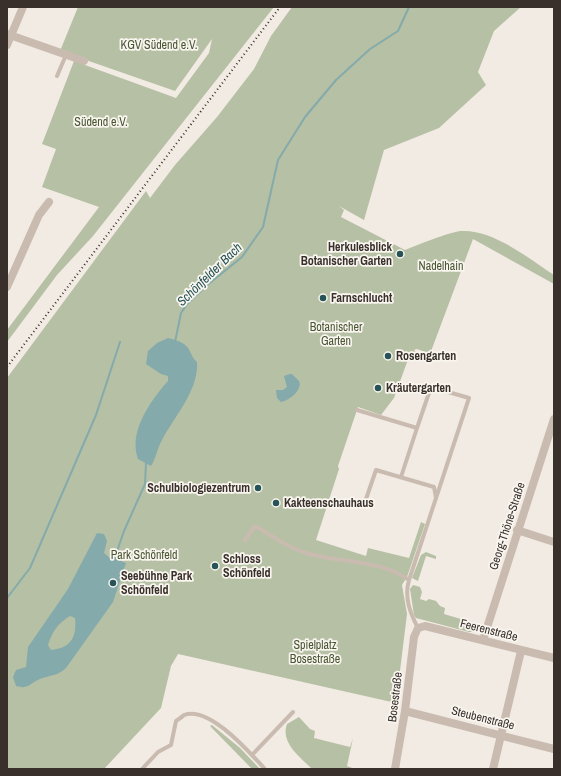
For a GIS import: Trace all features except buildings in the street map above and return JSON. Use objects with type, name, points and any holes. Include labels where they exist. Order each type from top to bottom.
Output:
[{"type":"street","points":[[7,45],[9,35],[22,7]]},
{"type":"street","points":[[9,35],[84,61]]},
{"type":"street","points":[[7,287],[39,214],[49,202]]},
{"type":"street","name":"Georg-Thöne-Straße","points":[[483,640],[517,530],[554,419]]},
{"type":"street","points":[[517,530],[554,542]]},
{"type":"street","name":"Feerenstraße","points":[[418,628],[425,626],[554,658]]},
{"type":"street","name":"Bosestraße","points":[[395,769],[405,711],[414,637],[418,628]]},
{"type":"street","points":[[493,769],[521,651]]},
{"type":"street","name":"Steubenstraße","points":[[405,711],[554,749]]},
{"type":"lane","points":[[57,76],[66,55]]},
{"type":"lane","points":[[401,477],[431,387],[469,398],[409,580],[407,596],[411,615],[418,628]]},
{"type":"lane","points":[[357,410],[417,428]]},
{"type":"lane","points":[[366,498],[376,470],[434,488],[436,498]]},
{"type":"lane","points":[[245,540],[252,525],[273,536],[288,547],[298,551],[315,556],[388,569],[409,580]]},
{"type":"lane","points":[[252,755],[293,712]]},
{"type":"lane","points":[[142,769],[158,752],[171,745],[176,721],[185,715],[200,716],[213,721],[236,739],[265,769]]},
{"type":"green space","points":[[78,7],[274,7],[93,236],[57,275],[7,342],[7,330],[99,207],[42,187],[56,149],[42,144],[74,61],[176,98],[209,53],[212,39],[175,91],[60,51]]},
{"type":"green space","name":"Park Schönfeld","points":[[292,7],[521,7],[494,31],[478,72],[486,85],[439,128],[384,150],[364,220],[339,206],[344,210],[341,217],[405,250],[433,239],[461,231],[485,235],[510,246],[554,275],[554,284],[473,239],[430,354],[417,349],[414,350],[416,353],[410,354],[394,398],[381,415],[358,407],[338,466],[339,469],[316,540],[366,556],[368,548],[409,558],[421,522],[425,524],[407,577],[402,585],[407,614],[396,703],[178,654],[171,666],[161,708],[104,769],[7,769],[7,378],[146,191],[150,198],[175,165],[217,117],[254,69],[271,36]]},
{"type":"green space","points":[[426,552],[436,556],[436,559],[426,556],[418,581],[412,578],[421,555]]},
{"type":"green space","points":[[413,585],[420,587],[422,592],[420,599],[426,601],[429,599],[436,601],[440,606],[445,608],[444,614],[481,625],[478,632],[469,632],[416,618],[414,615],[410,589]]},
{"type":"green space","points":[[299,717],[310,729],[315,731],[314,738],[350,747],[353,738],[347,766],[355,769],[312,769],[292,749],[286,737],[287,724]]},
{"type":"green space","points":[[212,725],[240,748],[260,769],[252,769],[210,726]]},
{"type":"water","points":[[168,338],[182,343],[188,348],[197,362],[197,372],[190,393],[162,440],[151,466],[138,459],[136,438],[148,407],[168,381],[168,376],[161,374],[146,364],[148,351],[157,343]]},
{"type":"water","points":[[292,374],[299,381],[299,388],[291,397],[281,402],[277,398],[276,390],[283,390],[287,387],[284,376]]},
{"type":"water","points":[[97,533],[104,534],[107,541],[104,553],[110,558],[117,553],[116,559],[126,563],[113,602],[63,671],[40,679],[26,687],[16,686],[13,677],[16,670],[26,667],[28,647],[68,589]],"holes":[[[70,616],[75,618],[74,636],[68,644],[58,649],[51,650],[48,645],[56,628]]]},
{"type":"waterway","name":"Schönfelder Bach","points":[[175,342],[181,313],[187,304],[206,286],[242,257],[263,227],[278,160],[305,117],[336,80],[370,49],[398,31],[409,7]]},
{"type":"waterway","points":[[7,598],[30,568],[96,415],[120,342]]},
{"type":"waterway","name":"Schönfelder Bach","points":[[116,554],[124,531],[145,484],[146,463]]},
{"type":"railway","points":[[7,367],[280,7]]},
{"type":"place","name":"Herkulesblick Botanischer Garten","points":[[400,254]]},
{"type":"place","name":"Farnschlucht","points":[[323,298]]},
{"type":"place","name":"Rosengarten","points":[[388,356]]},
{"type":"place","name":"Kräutergarten","points":[[378,388]]},
{"type":"place","name":"Schulbiologiezentrum","points":[[258,488]]},
{"type":"place","name":"Kakteenschauhaus","points":[[276,503]]},
{"type":"place","name":"Schloss Schönfeld","points":[[215,566]]},
{"type":"place","name":"Seebühne Park Schönfeld","points":[[113,583]]},
{"type":"park label","name":"KGV Südend e.V.","points":[[159,45]]},
{"type":"park label","name":"Südend e.V.","points":[[101,122]]},
{"type":"park label","name":"Nadelhain","points":[[441,266]]},
{"type":"park label","name":"Botanischer Garten","points":[[336,334]]},
{"type":"park label","name":"Spielplatz Bosestraße","points":[[315,652]]}]
